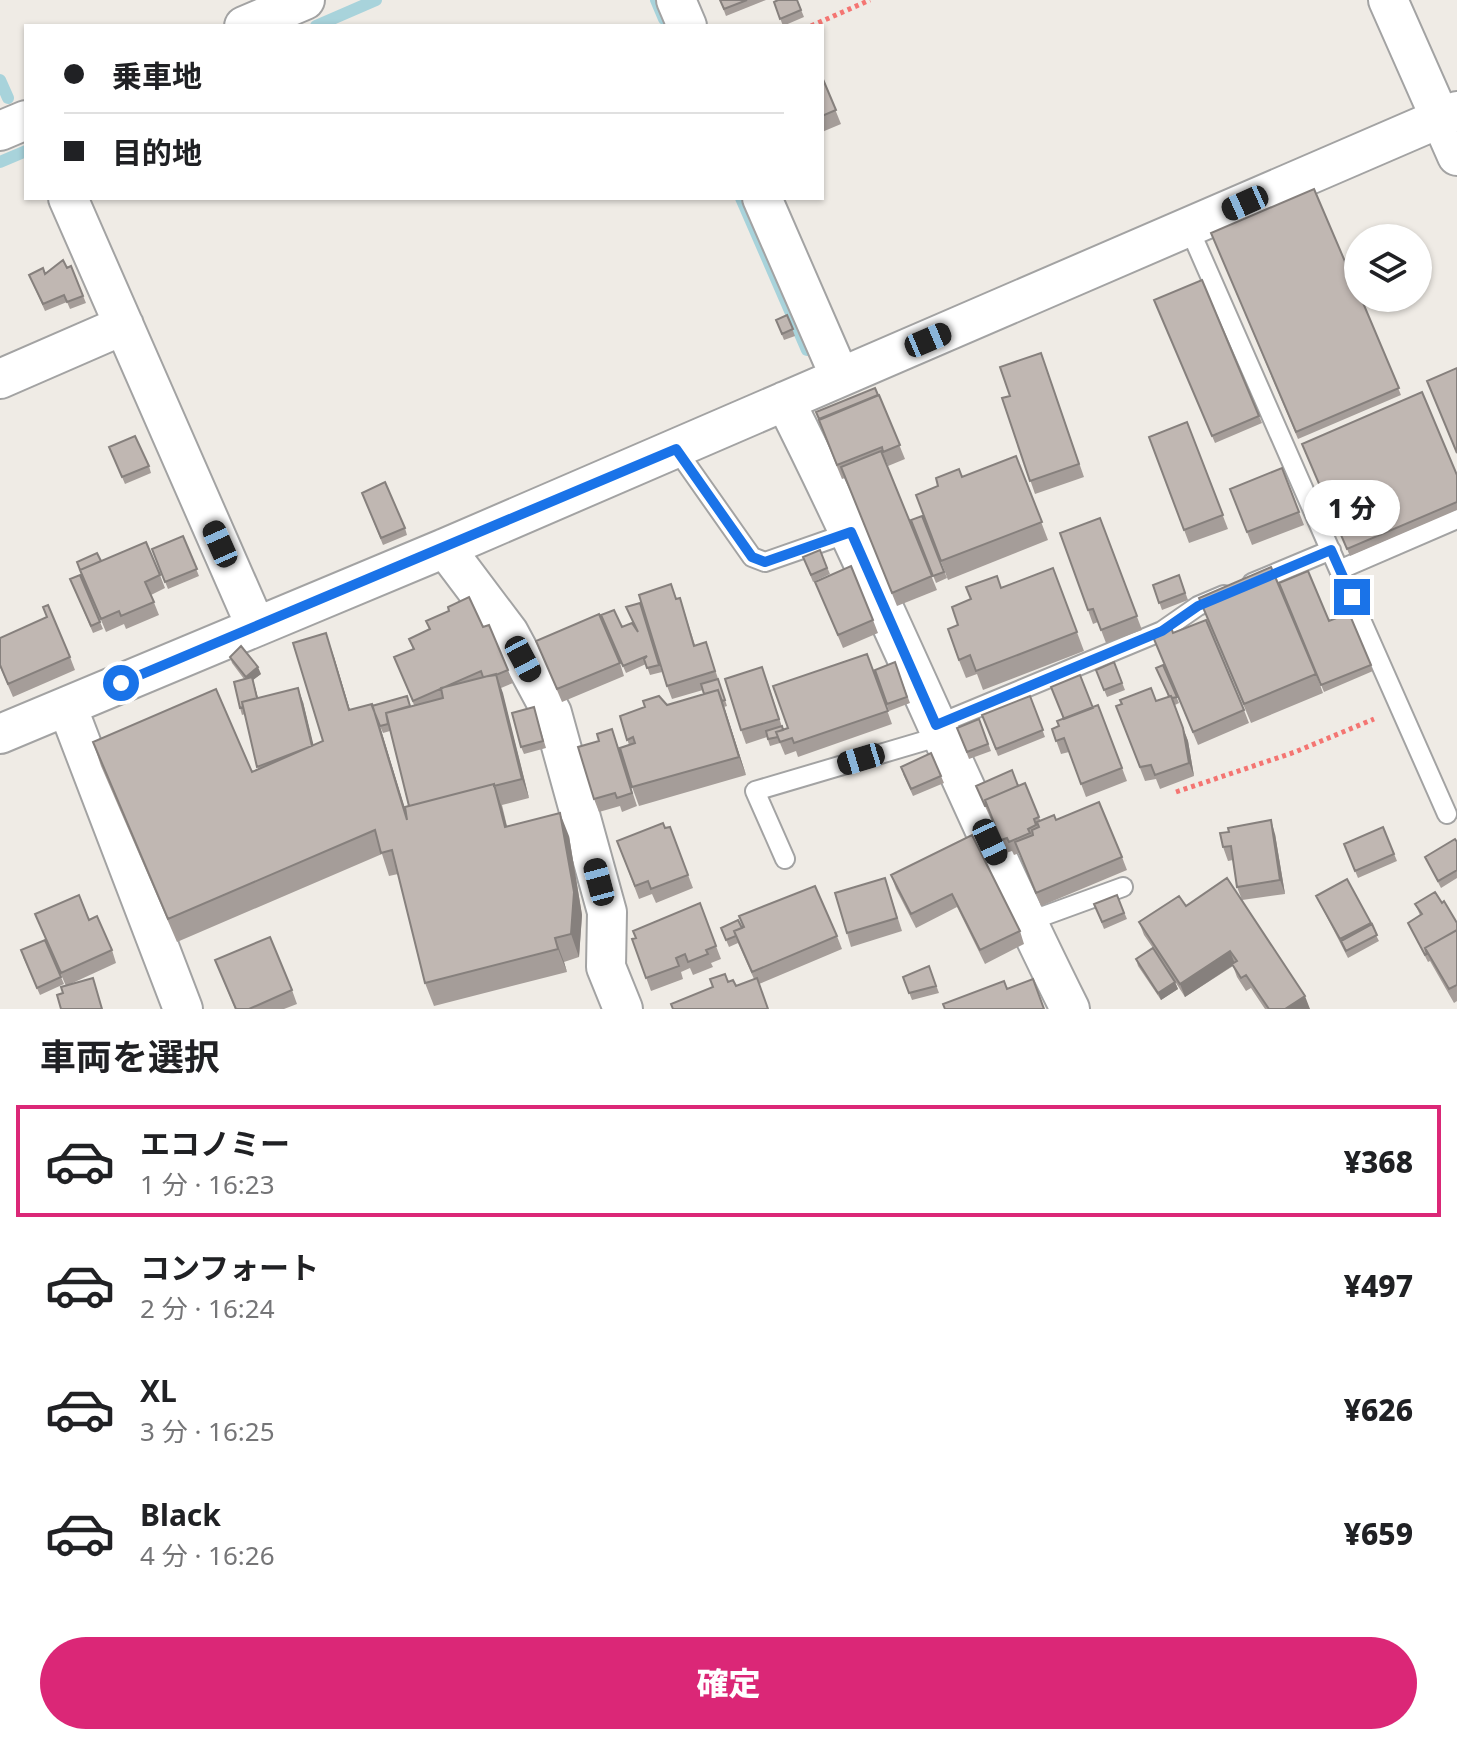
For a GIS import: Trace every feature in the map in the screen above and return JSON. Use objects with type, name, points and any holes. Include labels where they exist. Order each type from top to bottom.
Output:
[{"type":"street","points":[[249,24],[305,0]]},
{"type":"street","points":[[676,0],[686,24]]},
{"type":"street","points":[[1388,0],[1449,114],[1457,156]]},
{"type":"street","points":[[0,734],[445,548],[1449,114]]},
{"type":"street","points":[[69,200],[256,627]]},
{"type":"street","points":[[763,200],[840,377]]},
{"type":"street","points":[[0,379],[124,325]]},
{"type":"street","points":[[785,401],[851,532],[938,730],[1070,1009]]},
{"type":"street","points":[[445,548],[509,633],[552,713],[607,912],[606,967],[623,1009]]},
{"type":"street","points":[[67,706],[183,1009]]},
{"type":"lane","points":[[1189,228],[1447,814]]},
{"type":"lane","points":[[676,449],[752,557],[765,562],[851,532]]},
{"type":"lane","points":[[1339,570],[1457,519]]},
{"type":"lane","points":[[785,859],[755,791],[938,730],[1162,631],[1198,606],[1331,550]]},
{"type":"lane","points":[[1027,922],[1123,887]]},
{"type":"path","points":[[816,24],[870,0]]},
{"type":"path","points":[[1176,792],[1295,752],[1400,708]]},
{"type":"building","points":[[720,0],[747,0],[724,9]]},
{"type":"building","points":[[797,0],[801,10],[780,19],[774,2]]},
{"type":"building","points":[[824,82],[836,110],[824,115]]},
{"type":"building","points":[[1314,189],[1344,259],[1344,312],[1367,312],[1399,388],[1296,432],[1211,233]]},
{"type":"building","points":[[63,260],[67,268],[71,266],[83,296],[67,302],[64,295],[43,304],[29,275],[43,268],[45,274]]},
{"type":"building","points":[[1202,280],[1259,416],[1212,436],[1154,300]]},
{"type":"building","points":[[787,315],[793,329],[782,334],[776,320]]},
{"type":"building","points":[[1041,353],[1079,464],[1030,481],[1002,398],[1010,396],[1000,367]]},
{"type":"building","points":[[1457,368],[1457,453],[1427,381]]},
{"type":"building","points":[[875,388],[878,395],[819,419],[816,412]]},
{"type":"building","points":[[1422,392],[1457,475],[1457,502],[1347,549],[1302,444]]},
{"type":"building","points":[[879,395],[900,445],[883,452],[882,447],[837,465],[819,420]]},
{"type":"building","points":[[1187,422],[1223,515],[1184,530],[1149,437]]},
{"type":"building","points":[[135,436],[149,466],[122,477],[109,447]]},
{"type":"building","points":[[881,451],[932,576],[892,593],[841,467]]},
{"type":"building","points":[[1016,456],[1042,522],[941,561],[916,495],[938,486],[936,478],[959,469],[962,477]]},
{"type":"building","points":[[1282,468],[1299,512],[1247,532],[1230,489]]},
{"type":"building","points":[[385,482],[405,528],[381,538],[362,493]]},
{"type":"building","points":[[922,516],[944,572],[933,576],[911,520]]},
{"type":"building","points":[[1100,518],[1137,616],[1101,630],[1093,609],[1088,610],[1060,533]]},
{"type":"building","points":[[183,536],[197,569],[165,582],[152,549]]},
{"type":"building","points":[[146,542],[160,575],[145,582],[154,602],[121,616],[119,611],[101,619],[80,570]]},
{"type":"building","points":[[820,550],[827,568],[811,575],[803,557]]},
{"type":"building","points":[[97,553],[101,561],[80,570],[77,562]]},
{"type":"building","points":[[851,566],[873,620],[838,635],[815,582]]},
{"type":"building","points":[[1271,567],[1316,674],[1244,704],[1199,598]]},
{"type":"building","points":[[1053,568],[1077,632],[976,671],[970,655],[959,660],[948,629],[958,625],[952,607],[971,599],[966,587],[997,576],[1001,588]]},
{"type":"building","points":[[1308,571],[1329,621],[1349,613],[1371,665],[1321,685],[1279,583]]},
{"type":"building","points":[[80,575],[100,622],[91,626],[70,579]]},
{"type":"building","points":[[1179,575],[1185,593],[1159,603],[1153,585]]},
{"type":"building","points":[[671,584],[676,599],[680,598],[694,646],[706,642],[715,671],[667,686],[639,595]]},
{"type":"building","points":[[469,597],[483,627],[489,625],[508,670],[483,677],[481,671],[413,701],[394,657],[414,649],[409,639],[430,629],[426,621],[449,611],[448,607]]},
{"type":"building","points":[[640,603],[659,665],[647,668],[644,659],[647,656],[623,666],[601,615],[614,610],[622,627],[632,623],[638,632],[626,607]]},
{"type":"building","points":[[48,605],[70,657],[8,684],[0,665],[0,638],[47,617],[43,607]]},
{"type":"building","points":[[599,614],[620,663],[557,689],[536,641]]},
{"type":"building","points":[[1206,620],[1244,710],[1193,732],[1151,632],[1170,624],[1173,633]]},
{"type":"building","points":[[326,633],[349,710],[372,704],[407,820],[405,807],[494,784],[505,827],[560,813],[574,892],[571,934],[555,938],[558,949],[425,983],[392,850],[381,853],[375,830],[168,919],[93,742],[216,689],[252,772],[323,741],[293,643]]},
{"type":"building","points":[[241,646],[258,667],[246,677],[230,657]]},
{"type":"building","points":[[867,654],[888,711],[794,743],[792,738],[780,742],[776,732],[788,728],[773,686]]},
{"type":"building","points":[[895,662],[907,697],[887,704],[875,670]]},
{"type":"building","points":[[1114,662],[1122,683],[1104,690],[1096,670]]},
{"type":"building","points":[[1163,665],[1177,697],[1169,696],[1156,668]]},
{"type":"building","points":[[762,667],[779,719],[741,730],[725,679]]},
{"type":"building","points":[[496,674],[522,779],[409,806],[386,713],[443,698],[441,688]]},
{"type":"building","points":[[1080,675],[1093,708],[1064,719],[1051,687]]},
{"type":"building","points":[[252,677],[257,698],[242,702],[243,707],[240,708],[234,682]]},
{"type":"building","points":[[718,679],[725,700],[722,701],[718,690],[704,694],[701,684]]},
{"type":"building","points":[[298,688],[312,746],[257,767],[242,702]]},
{"type":"building","points":[[1151,688],[1156,701],[1171,696],[1183,728],[1189,763],[1155,775],[1151,765],[1140,767],[1116,706],[1122,704],[1120,700]]},
{"type":"building","points":[[718,690],[739,757],[632,787],[620,748],[635,743],[633,737],[627,740],[620,716],[645,707],[643,701],[659,696],[667,705]]},
{"type":"building","points":[[407,696],[410,706],[386,713],[388,724],[380,726],[372,706]]},
{"type":"building","points":[[1030,696],[1043,730],[996,749],[982,715]]},
{"type":"building","points":[[1098,705],[1122,768],[1081,784],[1064,738],[1056,741],[1052,729],[1059,726],[1057,721]]},
{"type":"building","points":[[534,707],[543,741],[521,747],[512,713]]},
{"type":"building","points":[[979,719],[988,744],[967,752],[957,728]]},
{"type":"building","points":[[782,726],[783,730],[776,732],[778,737],[768,739],[766,731]]},
{"type":"building","points":[[612,729],[632,793],[617,798],[615,793],[594,799],[578,747],[599,741],[597,734]]},
{"type":"building","points":[[931,753],[941,776],[911,789],[901,767]]},
{"type":"building","points":[[1012,770],[1018,786],[985,800],[985,806],[976,786]]},
{"type":"building","points":[[1025,783],[1039,817],[1034,819],[1036,825],[1028,829],[1030,833],[1009,842],[1007,838],[1001,840],[985,800]]},
{"type":"building","points":[[1099,802],[1122,857],[1036,893],[1015,842],[1033,835],[1032,830],[1039,827],[1037,822],[1054,815],[1056,820]]},
{"type":"building","points":[[1271,820],[1280,880],[1237,887],[1231,846],[1223,847],[1220,833],[1229,832],[1228,828]]},
{"type":"building","points":[[663,823],[665,828],[670,827],[688,875],[651,889],[648,881],[635,886],[617,841]]},
{"type":"building","points":[[1383,827],[1394,854],[1355,871],[1344,844]]},
{"type":"building","points":[[972,835],[1020,931],[980,950],[952,894],[911,914],[891,875]]},
{"type":"building","points":[[1455,839],[1457,870],[1438,881],[1425,857]]},
{"type":"building","points":[[885,878],[897,918],[847,933],[835,893]]},
{"type":"building","points":[[1227,878],[1305,996],[1285,1009],[1269,1009],[1246,975],[1241,978],[1232,964],[1237,961],[1230,951],[1180,984],[1139,922],[1179,896],[1186,906]]},
{"type":"building","points":[[1347,879],[1371,923],[1340,939],[1316,896]]},
{"type":"building","points":[[815,886],[837,936],[752,972],[734,931],[744,927],[739,916]]},
{"type":"building","points":[[1435,892],[1457,923],[1457,930],[1425,948],[1425,955],[1408,923],[1422,914],[1415,904]]},
{"type":"building","points":[[79,895],[89,920],[97,916],[112,950],[61,973],[35,914]]},
{"type":"building","points":[[1117,895],[1124,913],[1102,922],[1094,904]]},
{"type":"building","points":[[700,903],[716,946],[706,950],[708,954],[688,962],[685,954],[676,958],[679,966],[646,978],[632,939],[636,938],[633,931]]},
{"type":"building","points":[[738,920],[742,928],[734,931],[736,936],[726,940],[721,928]]},
{"type":"building","points":[[1372,924],[1377,935],[1346,951],[1341,941]]},
{"type":"building","points":[[1457,930],[1457,985],[1449,989],[1425,948]]},
{"type":"building","points":[[270,937],[292,990],[249,1009],[236,1009],[215,960]]},
{"type":"building","points":[[45,940],[61,977],[37,988],[21,950]]},
{"type":"building","points":[[1153,948],[1175,982],[1158,993],[1136,959]]},
{"type":"building","points":[[929,966],[936,986],[909,993],[903,977]]},
{"type":"building","points":[[725,974],[728,982],[733,980],[736,986],[757,978],[768,1009],[673,1009],[671,1004],[713,987],[710,979]]},
{"type":"building","points":[[93,978],[102,1009],[61,1009],[57,995],[63,993],[61,987]]},
{"type":"building","points":[[1033,979],[1044,1009],[945,1009],[943,1004],[1004,981],[1007,989]]},
{"type":"waterway","points":[[321,24],[376,0]]},
{"type":"waterway","points":[[656,0],[664,19]]},
{"type":"waterway","points":[[0,80],[8,98]]},
{"type":"waterway","points":[[0,162],[24,152]]},
{"type":"waterway","points":[[742,200],[807,350]]},
{"type":"route","points":[[121,683],[676,449],[752,557],[765,562],[851,532],[936,725],[1162,631],[1198,606],[1331,550],[1352,597]]}]
